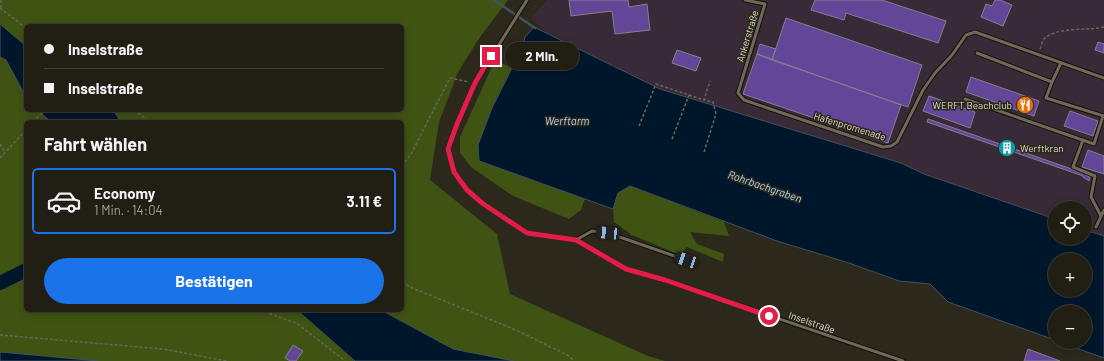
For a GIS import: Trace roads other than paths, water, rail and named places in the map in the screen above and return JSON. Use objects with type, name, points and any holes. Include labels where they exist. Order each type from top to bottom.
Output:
[{"type":"lane","name":"Inselstraße","points":[[527,0],[475,83],[448,149],[454,172],[467,190],[482,203],[527,233],[576,240],[626,269],[665,280],[903,361]]},
{"type":"lane","name":"Ankerstraße","points":[[738,93],[765,4],[745,0]]},
{"type":"lane","name":"Hafenpromenade","points":[[738,93],[744,100],[883,147],[891,146],[897,142],[923,90],[935,73],[952,55],[966,35],[975,32],[1061,63]]},
{"type":"lane","points":[[977,53],[1052,82]]},
{"type":"lane","points":[[965,99],[1094,144],[1104,116],[1046,98],[1061,63],[1104,78]]},
{"type":"lane","points":[[1083,140],[1073,167],[1095,176],[1091,197],[1101,216]]},
{"type":"lane","points":[[1096,227],[1104,210]]},
{"type":"lane","points":[[576,240],[592,231],[608,233],[686,260]]},
{"type":"water","points":[[0,24],[24,44],[24,93],[6,60],[0,57]]},
{"type":"water","name":"Werftarm","points":[[534,27],[660,89],[901,163],[924,174],[1048,217],[1048,245],[1092,245],[1092,232],[1104,236],[1104,358],[1079,349],[1092,349],[1092,305],[1048,305],[1048,338],[948,302],[930,284],[899,281],[849,263],[777,241],[630,186],[618,193],[613,209],[479,161],[478,145],[492,108],[512,68],[519,67],[525,37]]},
{"type":"water","points":[[40,112],[114,112],[120,120],[49,120]]},
{"type":"water","points":[[299,312],[385,312],[453,349],[514,361],[355,361]]},
{"type":"water","points":[[0,352],[98,361],[0,361]]},
{"type":"waterway","name":"Rohrbachgraben","points":[[494,0],[535,28]]},
{"type":"waterway","points":[[0,283],[24,271]]},
{"type":"place","name":"WERFT Beachclub","points":[[1025,105]]},
{"type":"place","name":"Werftkran","points":[[1007,148]]}]
